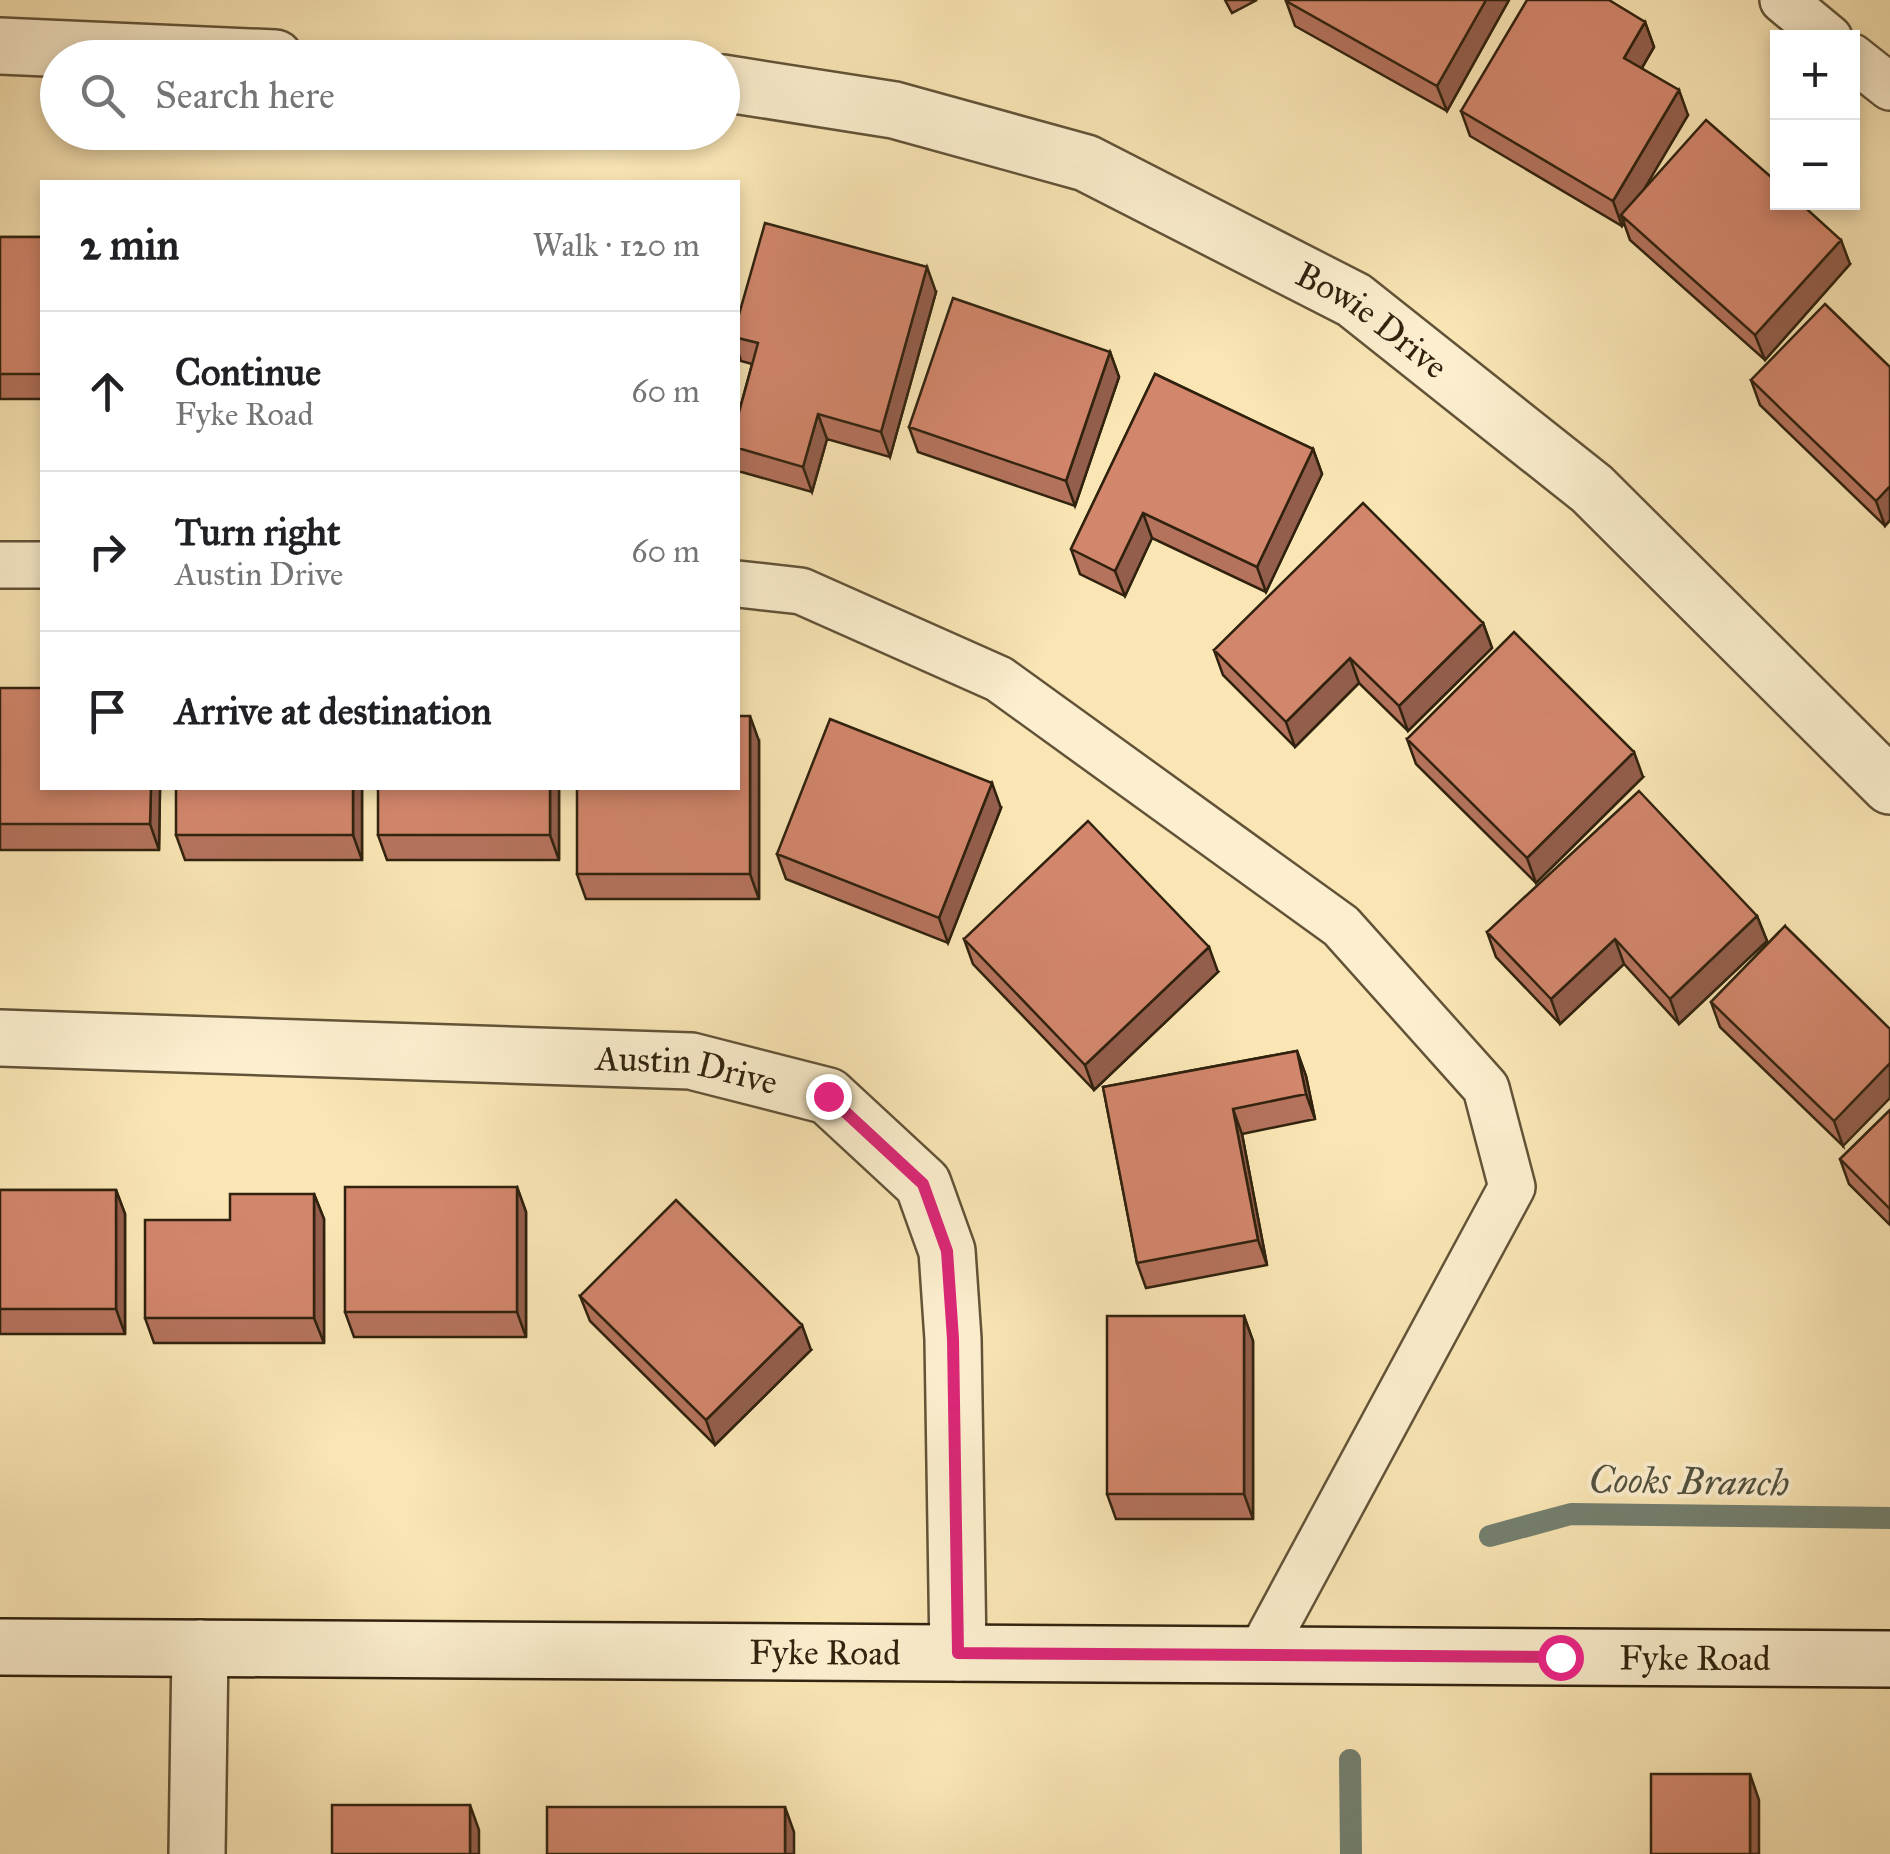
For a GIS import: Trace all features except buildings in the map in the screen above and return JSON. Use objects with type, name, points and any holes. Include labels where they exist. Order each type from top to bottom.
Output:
[{"type":"street","points":[[0,46],[40,48]]},
{"type":"street","name":"Bowie Drive","points":[[740,86],[894,110],[1086,163],[1354,300],[1592,489],[1890,786]]},
{"type":"street","name":"Austin Drive","points":[[0,1038],[692,1061],[828,1096],[923,1184],[947,1251],[953,1339],[958,1653]]},
{"type":"street","name":"Fyke Road","points":[[0,1647],[1890,1659]]},
{"type":"street","points":[[197,1854],[200,1648]]},
{"type":"lane","points":[[1782,0],[1819,30]]},
{"type":"lane","points":[[1860,63],[1890,87]]},
{"type":"lane","points":[[0,565],[40,565]]},
{"type":"lane","points":[[740,584],[802,591],[999,679],[1340,926],[1486,1088],[1512,1187],[1260,1654]]},
{"type":"waterway","name":"Cooks Branch","points":[[1490,1536],[1571,1514],[1890,1518]]},
{"type":"waterway","name":"Cooks Branch","points":[[1350,1760],[1351,1854]]},
{"type":"route","points":[[828,1096],[923,1184],[947,1251],[953,1339],[958,1653],[1560,1657]]}]
